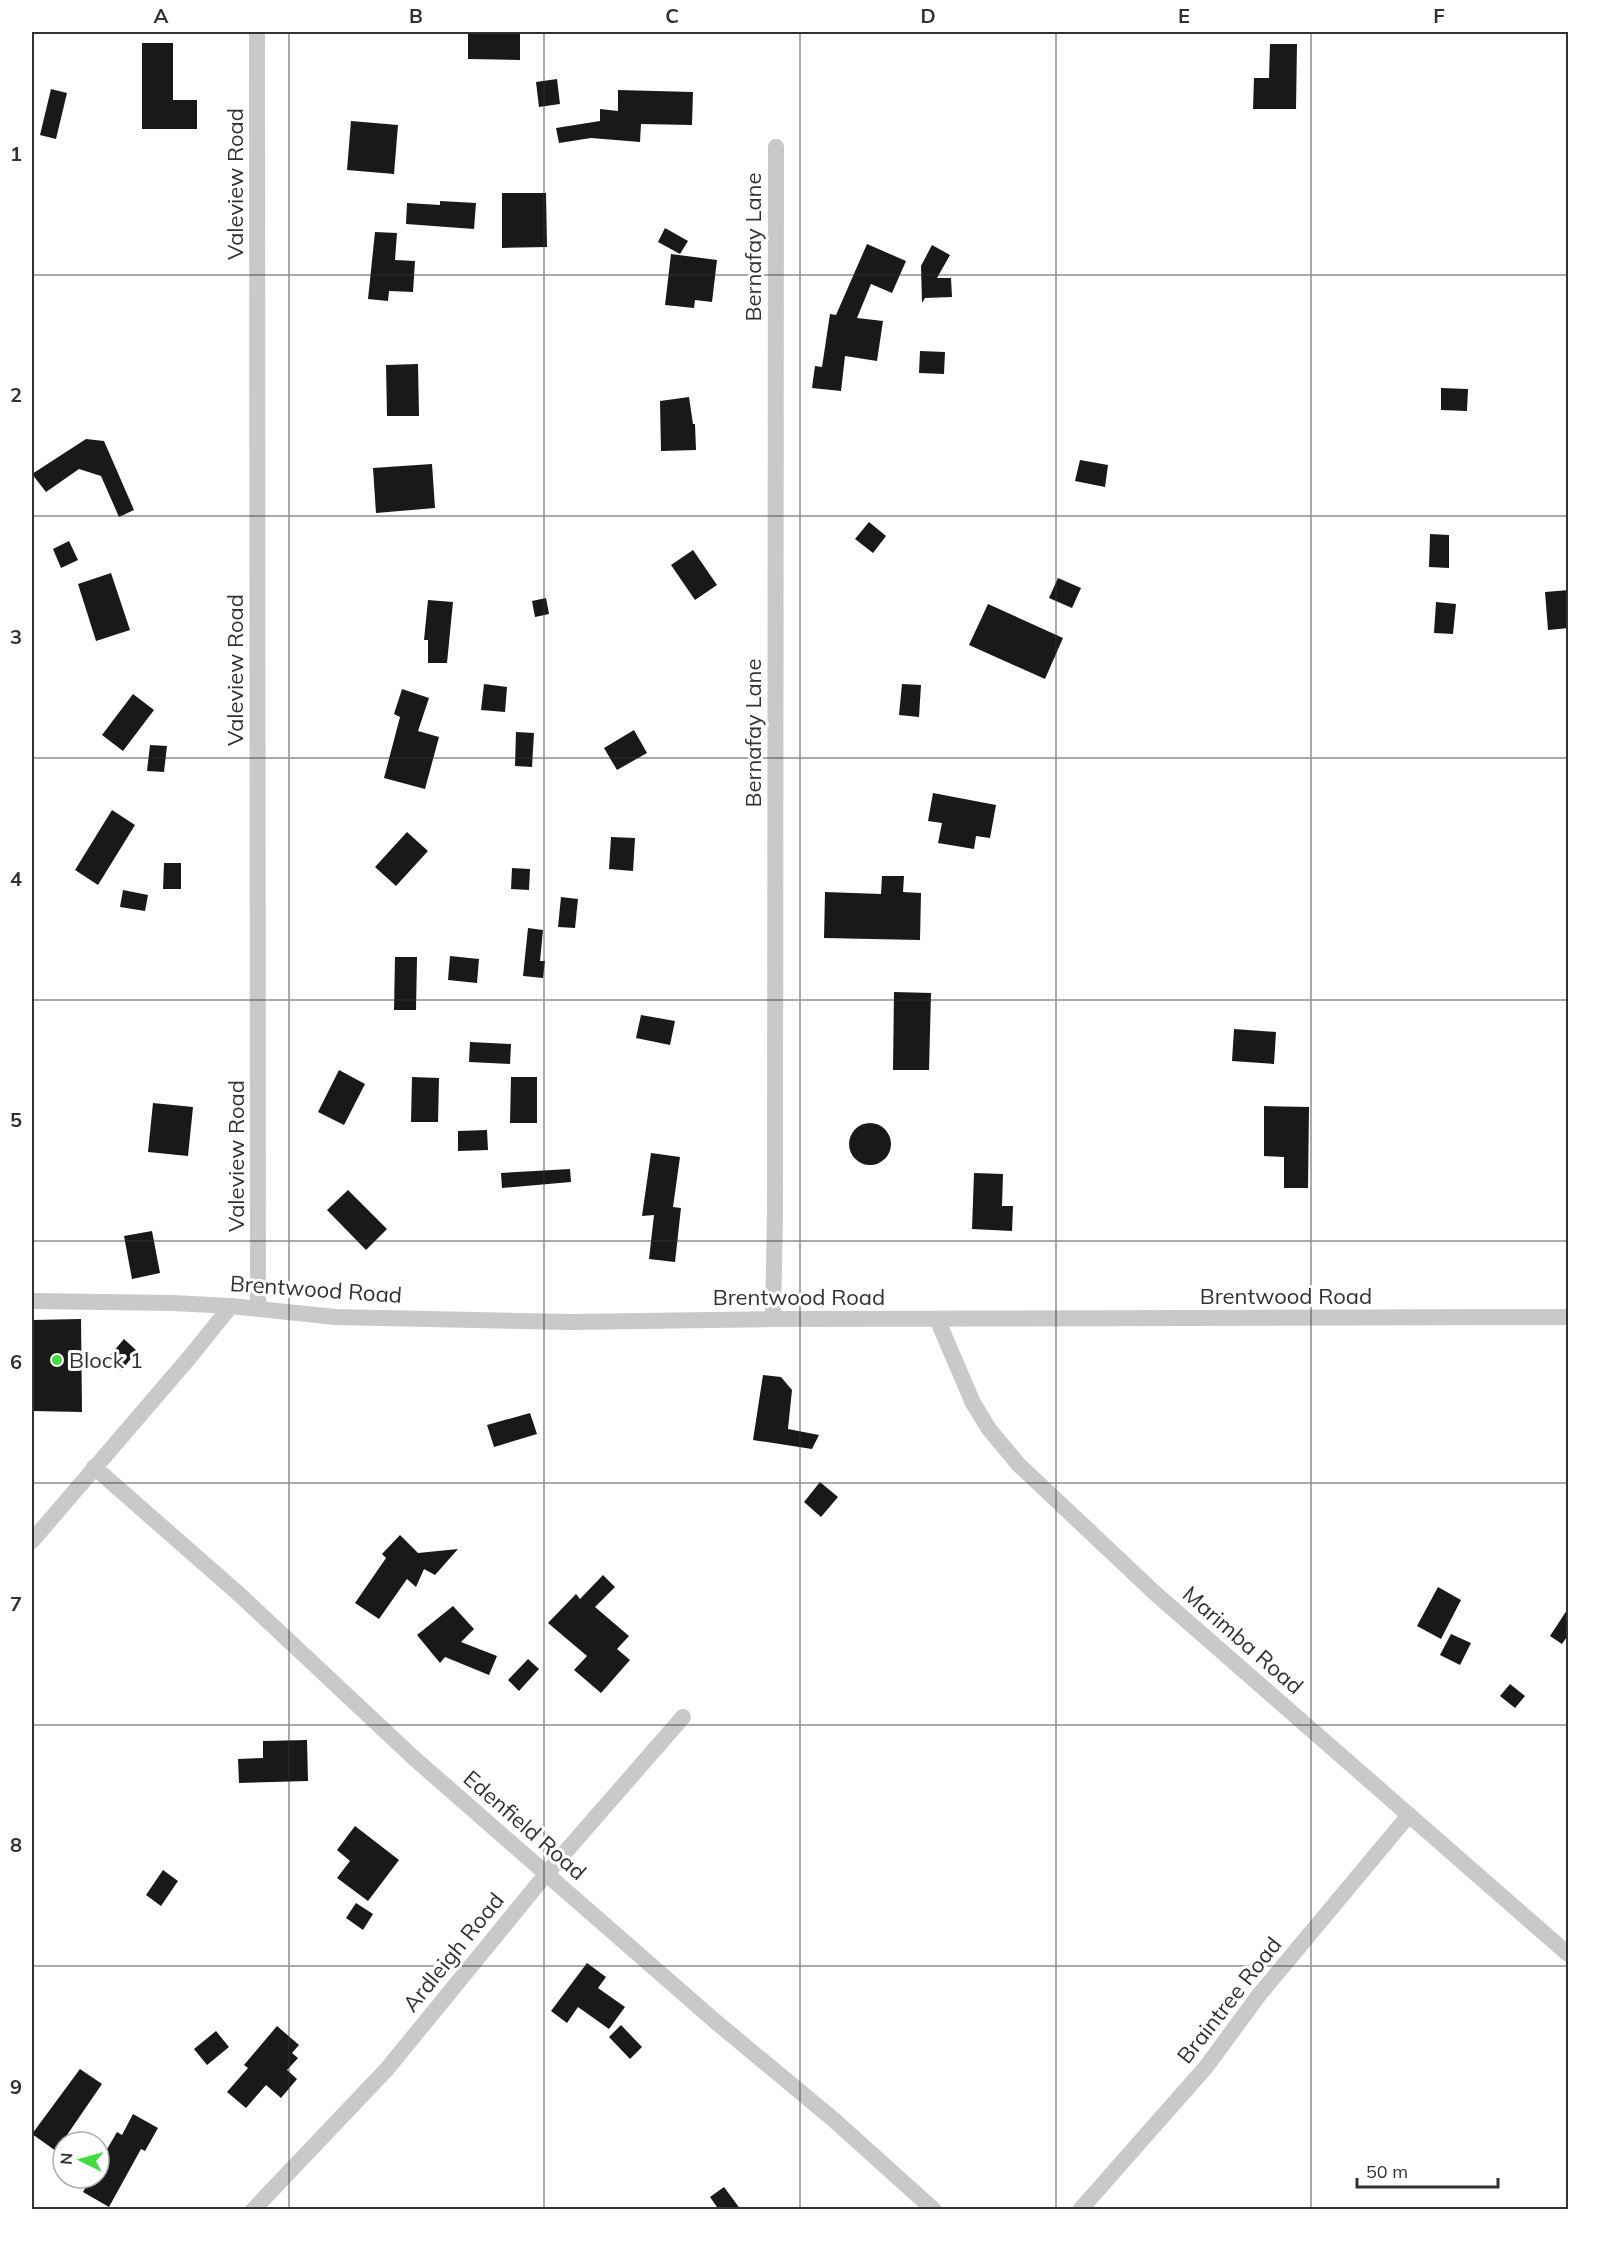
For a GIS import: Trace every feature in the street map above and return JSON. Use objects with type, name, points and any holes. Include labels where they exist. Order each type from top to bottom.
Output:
[{"type":"street","name":"Valeview Road","points":[[257,32],[258,1309]]},
{"type":"street","name":"Bernafay Lane","points":[[773,1319],[776,1211],[776,147]]},
{"type":"street","name":"Brentwood Road","points":[[32,1301],[130,1301],[231,1306],[335,1317],[571,1323],[937,1318],[1569,1317]]},
{"type":"street","points":[[32,1541],[231,1306]]},
{"type":"street","name":"Marimba Road","points":[[937,1318],[973,1403],[989,1429],[1018,1464],[1156,1594],[1569,1954]]},
{"type":"street","name":"Edenfield Road","points":[[94,1467],[240,1595],[415,1759],[716,2022],[834,2120],[934,2210]]},
{"type":"street","name":"Ardleigh Road","points":[[253,2210],[387,2068],[547,1873],[683,1717]]},
{"type":"street","name":"Braintree Road","points":[[1080,2210],[1206,2067],[1258,1995],[1409,1815]]},
{"type":"building","points":[[468,32],[520,32],[520,60],[468,59]]},
{"type":"building","points":[[142,43],[173,43],[173,100],[197,100],[197,129],[142,129]]},
{"type":"building","points":[[1270,44],[1297,44],[1296,109],[1253,109],[1254,78],[1269,78]]},
{"type":"building","points":[[557,79],[560,104],[539,107],[536,82]]},
{"type":"building","points":[[51,89],[67,93],[56,139],[40,135]]},
{"type":"building","points":[[618,90],[693,92],[692,125],[641,124],[640,142],[591,138],[559,143],[556,128],[600,121],[600,109],[618,111]]},
{"type":"building","points":[[351,121],[398,125],[394,174],[347,170]]},
{"type":"building","points":[[502,193],[546,193],[547,247],[502,248]]},
{"type":"building","points":[[440,201],[476,203],[474,229],[406,224],[407,203],[440,205]]},
{"type":"building","points":[[665,228],[688,241],[680,254],[658,242]]},
{"type":"building","points":[[375,232],[397,233],[395,260],[415,261],[413,292],[389,291],[388,301],[368,299]]},
{"type":"building","points":[[867,244],[906,261],[892,293],[871,284],[857,318],[883,321],[877,361],[845,356],[841,391],[812,388],[815,366],[822,367],[830,314],[836,315]]},
{"type":"building","points":[[932,245],[950,255],[937,278],[951,278],[952,297],[925,298],[922,303],[921,266]]},
{"type":"building","points":[[671,254],[717,260],[712,302],[695,300],[694,308],[665,305]]},
{"type":"building","points":[[920,351],[945,352],[944,374],[919,373]]},
{"type":"building","points":[[418,364],[419,416],[387,416],[386,365]]},
{"type":"building","points":[[1441,388],[1468,389],[1467,411],[1441,410]]},
{"type":"building","points":[[689,397],[693,424],[695,424],[696,450],[661,451],[660,401]]},
{"type":"building","points":[[86,439],[104,441],[134,510],[119,517],[101,476],[79,469],[46,492],[32,474]]},
{"type":"building","points":[[1080,460],[1108,465],[1105,487],[1075,481]]},
{"type":"building","points":[[432,464],[435,508],[376,513],[373,468]]},
{"type":"building","points":[[869,522],[886,536],[873,553],[855,539]]},
{"type":"building","points":[[1430,534],[1449,535],[1449,568],[1429,567]]},
{"type":"building","points":[[69,541],[78,560],[61,568],[53,549]]},
{"type":"building","points":[[693,550],[717,585],[695,600],[671,565]]},
{"type":"building","points":[[111,573],[130,630],[96,641],[78,584]]},
{"type":"building","points":[[1058,578],[1081,588],[1072,608],[1049,598]]},
{"type":"building","points":[[1569,590],[1569,628],[1548,630],[1545,592]]},
{"type":"building","points":[[546,598],[549,614],[535,617],[532,601]]},
{"type":"building","points":[[428,600],[453,602],[447,663],[428,663],[428,640],[424,640]]},
{"type":"building","points":[[1436,602],[1456,604],[1453,634],[1434,633]]},
{"type":"building","points":[[988,604],[1063,638],[1045,679],[969,645]]},
{"type":"building","points":[[484,684],[507,687],[505,712],[481,710]]},
{"type":"building","points":[[902,684],[921,685],[919,717],[899,715]]},
{"type":"building","points":[[402,689],[429,698],[418,731],[439,737],[425,789],[384,778],[400,717],[394,714]]},
{"type":"building","points":[[133,694],[154,710],[123,751],[102,735]]},
{"type":"building","points":[[634,730],[647,753],[617,770],[604,748]]},
{"type":"building","points":[[516,732],[534,733],[532,767],[515,766]]},
{"type":"building","points":[[150,745],[167,746],[164,772],[147,771]]},
{"type":"building","points":[[933,793],[996,805],[990,838],[976,836],[974,849],[938,843],[942,823],[928,821]]},
{"type":"building","points":[[112,810],[135,825],[98,885],[75,870]]},
{"type":"building","points":[[407,832],[428,851],[396,886],[375,867]]},
{"type":"building","points":[[611,837],[635,838],[633,871],[609,869]]},
{"type":"building","points":[[164,863],[181,863],[181,889],[163,889]]},
{"type":"building","points":[[512,868],[530,869],[529,890],[511,889]]},
{"type":"building","points":[[882,876],[904,876],[903,892],[921,893],[920,940],[824,938],[825,892],[881,894]]},
{"type":"building","points":[[123,890],[148,895],[145,911],[120,907]]},
{"type":"building","points":[[561,897],[578,899],[575,928],[558,927]]},
{"type":"building","points":[[528,928],[543,930],[540,961],[545,961],[543,978],[523,976]]},
{"type":"building","points":[[450,956],[479,959],[477,983],[448,980]]},
{"type":"building","points":[[395,957],[417,957],[416,1010],[394,1010]]},
{"type":"building","points":[[894,992],[931,993],[929,1070],[893,1070]]},
{"type":"building","points":[[641,1015],[675,1021],[670,1045],[636,1038]]},
{"type":"building","points":[[1234,1029],[1276,1032],[1274,1064],[1232,1061]]},
{"type":"building","points":[[470,1042],[511,1044],[510,1064],[469,1062]]},
{"type":"building","points":[[339,1070],[365,1084],[344,1125],[318,1112]]},
{"type":"building","points":[[412,1077],[439,1078],[438,1122],[411,1122]]},
{"type":"building","points":[[511,1077],[537,1077],[537,1123],[510,1123]]},
{"type":"building","points":[[153,1103],[193,1107],[188,1156],[148,1152]]},
{"type":"building","points":[[1264,1106],[1309,1107],[1308,1188],[1284,1188],[1284,1157],[1264,1156]]},
{"type":"building","points":[[870,1123],[878,1124],[885,1129],[890,1136],[890,1152],[885,1159],[878,1164],[870,1165],[862,1164],[855,1159],[850,1152],[849,1144],[850,1136],[855,1129],[862,1124]]},
{"type":"building","points":[[487,1130],[488,1150],[458,1151],[458,1131]]},
{"type":"building","points":[[651,1153],[680,1157],[673,1207],[681,1208],[675,1262],[649,1259],[654,1215],[642,1216]]},
{"type":"building","points":[[570,1169],[571,1182],[502,1188],[501,1173]]},
{"type":"building","points":[[974,1173],[1003,1174],[1002,1206],[1013,1206],[1012,1231],[972,1229]]},
{"type":"building","points":[[348,1190],[387,1229],[366,1250],[327,1210]]},
{"type":"building","points":[[152,1231],[160,1273],[132,1279],[124,1236]]},
{"type":"building","name":"Block 1","points":[[81,1319],[82,1412],[32,1411],[32,1320]]},
{"type":"building","points":[[124,1339],[137,1351],[121,1371],[107,1359]]},
{"type":"building","points":[[763,1375],[781,1377],[792,1390],[788,1429],[819,1435],[812,1449],[753,1440]]},
{"type":"building","points":[[530,1413],[537,1434],[494,1447],[487,1425]]},
{"type":"building","points":[[820,1482],[838,1497],[821,1517],[804,1502]]},
{"type":"building","points":[[400,1535],[418,1553],[458,1549],[435,1575],[424,1569],[416,1587],[407,1579],[379,1619],[355,1603],[386,1558],[382,1554]]},
{"type":"building","points":[[603,1575],[615,1587],[595,1607],[629,1636],[617,1649],[630,1660],[601,1693],[574,1670],[587,1656],[548,1623],[576,1594],[580,1599]]},
{"type":"building","points":[[1438,1587],[1461,1600],[1441,1639],[1417,1626]]},
{"type":"building","points":[[453,1606],[474,1629],[461,1642],[497,1656],[489,1675],[445,1657],[440,1663],[417,1635]]},
{"type":"building","points":[[1569,1607],[1569,1634],[1562,1644],[1550,1636]]},
{"type":"building","points":[[1451,1634],[1471,1643],[1460,1665],[1440,1655]]},
{"type":"building","points":[[528,1659],[539,1669],[519,1691],[508,1680]]},
{"type":"building","points":[[1510,1684],[1525,1696],[1515,1708],[1500,1696]]},
{"type":"building","points":[[307,1740],[308,1781],[239,1783],[238,1759],[263,1758],[263,1741]]},
{"type":"building","points":[[355,1826],[399,1860],[368,1901],[337,1878],[350,1861],[337,1850]]},
{"type":"building","points":[[163,1870],[178,1881],[161,1906],[146,1895]]},
{"type":"building","points":[[356,1903],[373,1914],[363,1930],[346,1918]]},
{"type":"building","points":[[587,1963],[606,1977],[598,1988],[625,2007],[609,2029],[578,2007],[567,2023],[551,2011]]},
{"type":"building","points":[[621,2025],[642,2047],[630,2059],[609,2037]]},
{"type":"building","points":[[277,2026],[299,2045],[292,2053],[298,2058],[287,2070],[297,2079],[281,2098],[266,2085],[246,2108],[227,2092],[248,2068],[244,2065]]},
{"type":"building","points":[[216,2031],[229,2047],[207,2065],[194,2049]]},
{"type":"building","points":[[80,2069],[102,2084],[70,2130],[51,2130],[51,2147],[32,2134]]},
{"type":"building","points":[[133,2114],[158,2128],[145,2151],[141,2149],[109,2207],[83,2192],[84,2190],[111,2190],[111,2142],[117,2132],[122,2135]]},
{"type":"building","points":[[724,2187],[741,2210],[719,2210],[710,2197]]},
{"type":"place","name":"Block 1","points":[[57,1360]]}]
